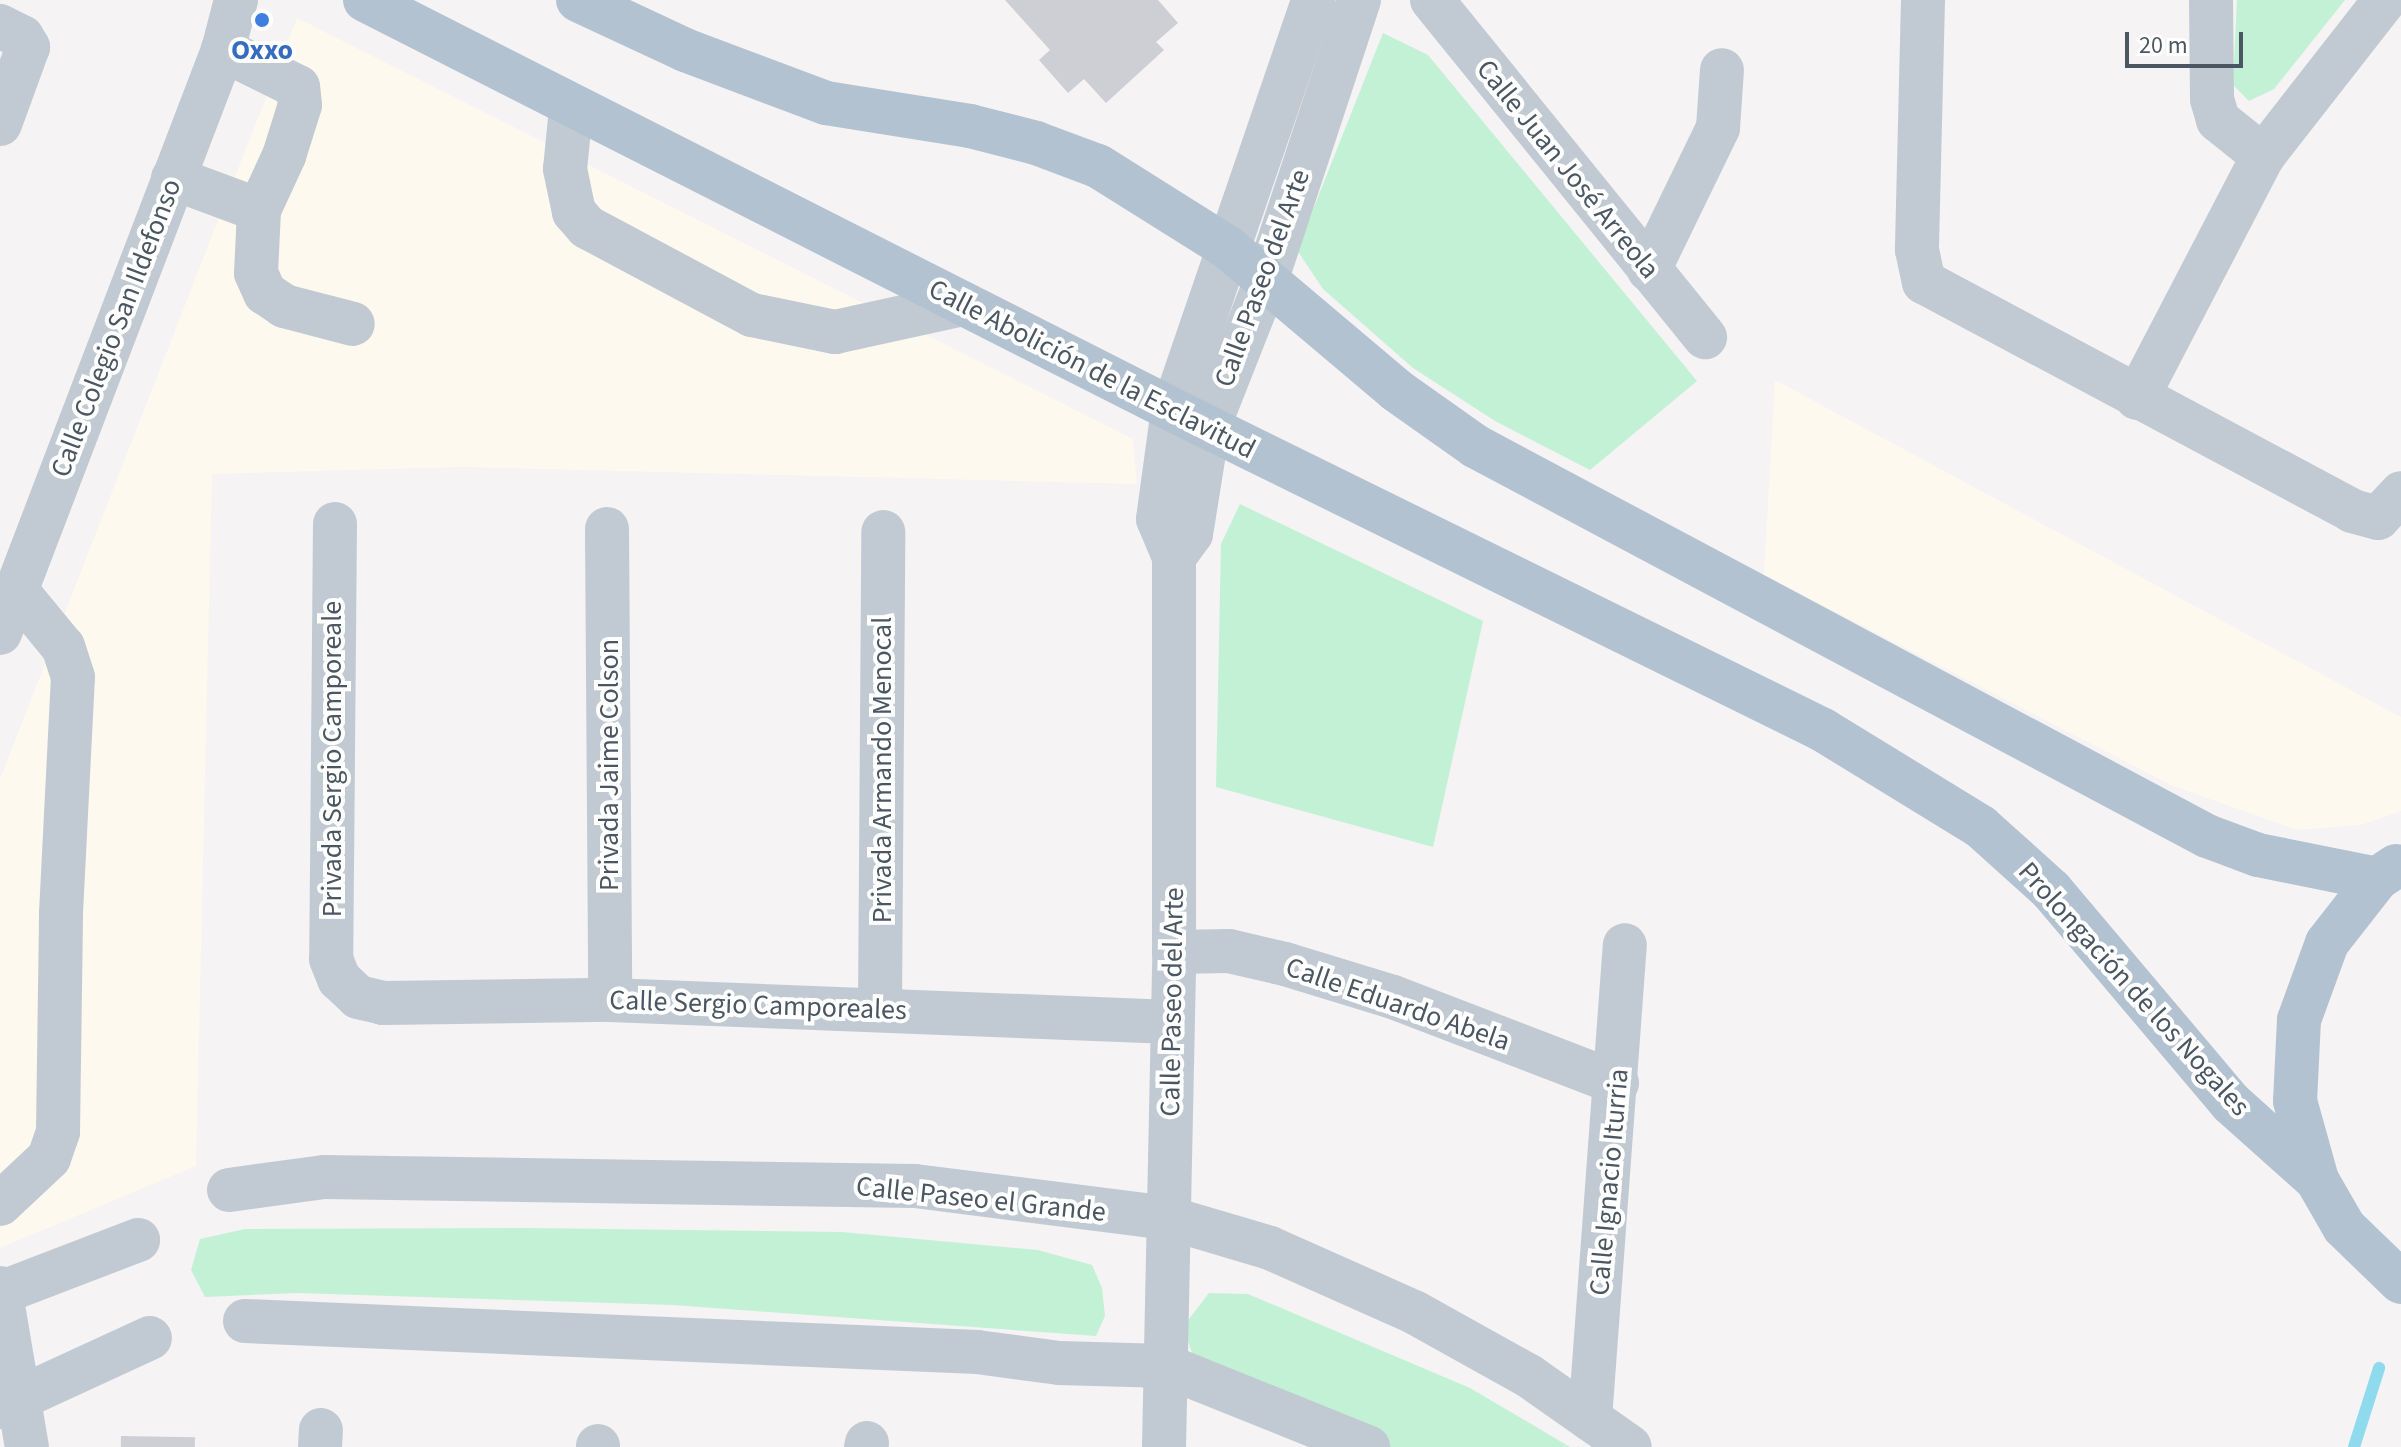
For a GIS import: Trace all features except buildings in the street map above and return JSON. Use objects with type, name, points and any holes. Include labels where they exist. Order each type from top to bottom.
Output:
[{"type":"main road","name":"Calle Abolición de la Esclavitud","points":[[365,0],[571,109],[1190,419],[1823,730]]},
{"type":"main road","points":[[578,0],[685,50],[826,103],[970,126],[1098,166],[1227,247],[1266,281]]},
{"type":"main road","name":"Prolongación de los Nogales","points":[[1266,281],[1396,390],[1475,446],[2207,836],[2258,855],[2389,871]]},
{"type":"main road","name":"Prolongación de los Nogales","points":[[1823,730],[1981,827],[2051,890],[2231,1103],[2317,1180]]},
{"type":"main road","name":"Prolongación de los Nogales","points":[[2389,871],[2327,943],[2299,1020],[2295,1101],[2317,1180],[2344,1227],[2401,1282]]},
{"type":"street","name":"Calle Paseo del Arte","points":[[1190,419],[1266,281],[1359,0]]},
{"type":"street","points":[[1923,0],[1917,250],[1924,282],[2352,511],[2378,518],[2401,493]]},
{"type":"street","points":[[2211,0],[2212,99],[2218,120],[2263,156]]},
{"type":"street","points":[[2137,398],[2263,156],[2385,0]]},
{"type":"street","name":"Calle Juan José Arreola","points":[[1454,11],[1649,270],[1705,337]]},
{"type":"street","points":[[1308,14],[1342,48]]},
{"type":"street","name":"Calle Paseo del Arte","points":[[1164,1447],[1174,952],[1174,557],[1158,519],[1190,419],[1227,247],[1308,14]]},
{"type":"street","points":[[236,18],[298,87],[300,105],[284,156],[259,210],[256,273],[265,293],[284,306],[353,324]]},
{"type":"street","name":"Calle Colegio San Ildefonso","points":[[0,633],[236,18]]},
{"type":"street","points":[[0,26],[22,37],[28,52],[0,124]]},
{"type":"street","points":[[1649,270],[1718,128],[1722,70]]},
{"type":"street","points":[[571,109],[565,169],[574,212],[587,227],[725,302],[779,324],[835,332],[963,304]]},
{"type":"street","points":[[173,178],[259,210]]},
{"type":"street","name":"Privada Sergio Camporeale","points":[[335,524],[331,959],[348,990]]},
{"type":"street","name":"Privada Jaime Colson","points":[[607,529],[610,1000]]},
{"type":"street","name":"Privada Armando Menocal","points":[[880,1009],[883,532]]},
{"type":"street","points":[[0,1204],[49,1158],[58,1132],[61,913],[73,677],[63,647],[17,591]]},
{"type":"street","name":"Calle Ignacio Iturria","points":[[1590,1419],[1625,945]]},
{"type":"street","name":"Calle Eduardo Abela","points":[[1174,952],[1229,951],[1312,972],[1393,997],[1617,1083]]},
{"type":"street","name":"Calle Sergio Camporeales","points":[[348,990],[383,1003],[610,1000],[1172,1022]]},
{"type":"street","name":"Calle Paseo el Grande","points":[[229,1190],[324,1177],[915,1186],[1169,1218],[1270,1248],[1414,1312],[1529,1376],[1630,1447]]},
{"type":"street","points":[[27,1447],[11,1403],[0,1291],[138,1240]]},
{"type":"street","points":[[245,1321],[977,1352],[1059,1363],[1166,1366],[1368,1447]]},
{"type":"street","points":[[11,1403],[150,1338]]},
{"type":"shaded area","points":[[297,18],[1133,439],[1137,484],[463,467],[212,474],[196,1166],[0,1248],[0,779]]},
{"type":"shaded area","points":[[1775,380],[2401,717],[2401,811],[2361,825],[2297,830],[2173,786],[1764,575]]},
{"type":"green space","points":[[2237,0],[2345,0],[2274,89],[2249,101],[2233,85]]},
{"type":"green space","points":[[1383,33],[1428,55],[1697,381],[1590,470],[1495,421],[1413,368],[1323,289],[1297,250]]},
{"type":"green space","points":[[1240,504],[1483,621],[1433,847],[1216,787],[1221,544]]},
{"type":"green space","points":[[528,1228],[842,1232],[1038,1250],[1092,1265],[1102,1288],[1105,1316],[1096,1336],[673,1305],[297,1293],[205,1297],[191,1270],[200,1239],[245,1229]]},
{"type":"green space","points":[[1209,1293],[1248,1294],[1470,1388],[1570,1447],[1383,1447],[1196,1364],[1183,1327]]},
{"type":"waterway","points":[[2354,1447],[2379,1368]]},
{"type":"place","name":"Oxxo","points":[[262,20]]}]
